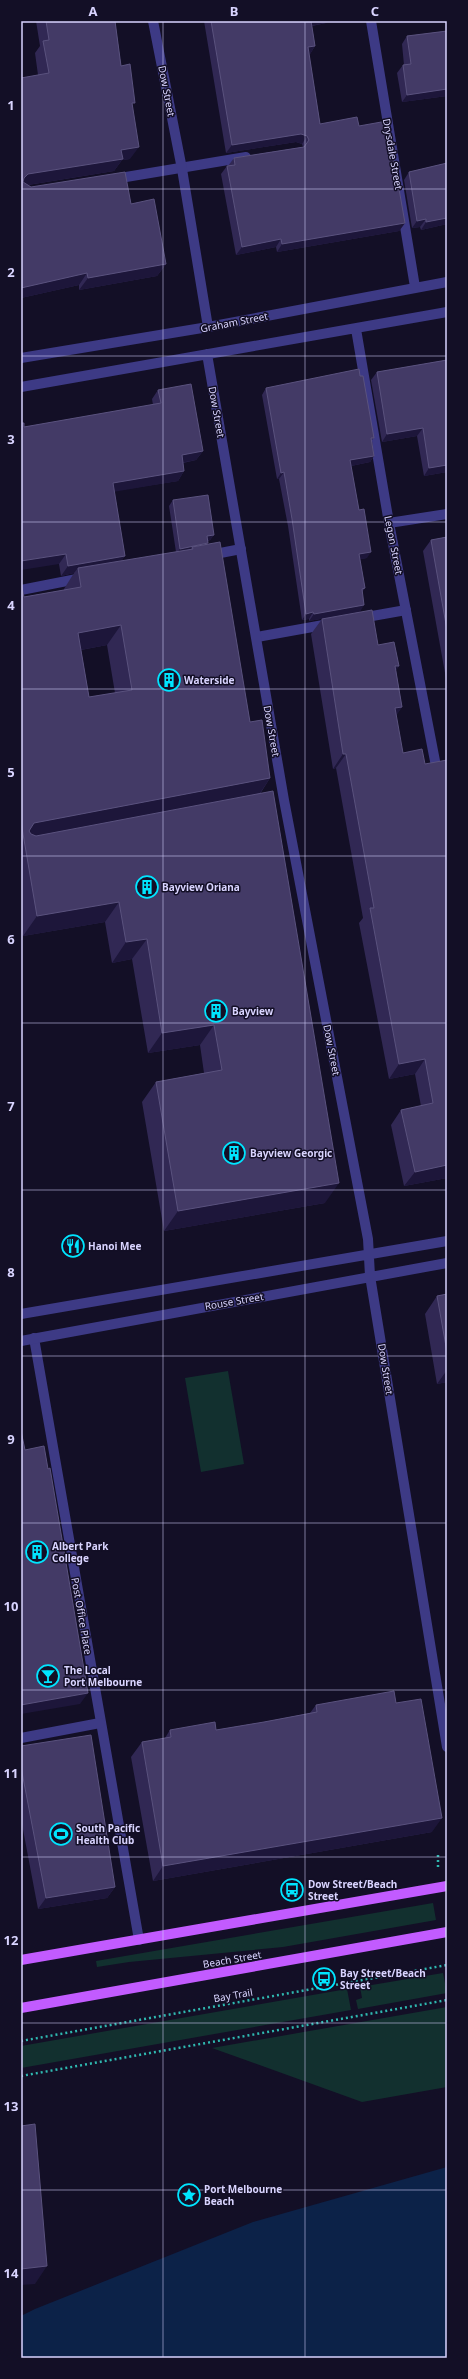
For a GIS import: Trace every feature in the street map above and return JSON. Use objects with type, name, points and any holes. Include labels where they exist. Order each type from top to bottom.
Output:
[{"type":"main road","points":[[21,1960],[447,1886]]},
{"type":"main road","name":"Beach Street","points":[[21,2008],[447,1932]]},
{"type":"street","name":"Dow Street","points":[[153,21],[182,169],[208,327]]},
{"type":"street","name":"Drysdale Street","points":[[371,21],[415,287]]},
{"type":"street","points":[[105,180],[182,169],[258,155]]},
{"type":"street","name":"Graham Street","points":[[21,358],[208,327],[447,282]]},
{"type":"street","points":[[21,387],[447,312]]},
{"type":"street","name":"Legon Street","points":[[356,329],[389,523],[435,761]]},
{"type":"street","name":"Dow Street","points":[[207,354],[256,637],[280,800],[368,1240],[370,1276],[447,1747]]},
{"type":"street","points":[[389,523],[447,514]]},
{"type":"street","points":[[202,556],[241,549]]},
{"type":"street","points":[[21,590],[92,576]]},
{"type":"street","points":[[256,637],[406,610]]},
{"type":"street","points":[[21,1314],[447,1241]]},
{"type":"street","name":"Rouse Street","points":[[21,1341],[447,1263]]},
{"type":"street","name":"Post Office Place","points":[[34,1338],[138,1940]]},
{"type":"street","points":[[21,1738],[100,1723]]},
{"type":"path","name":"Bay Trail","points":[[21,2041],[447,1966]]},
{"type":"path","points":[[21,2076],[447,2000]]},
{"type":"green space","points":[[228,1371],[244,1464],[201,1472],[185,1378]]},
{"type":"green space","points":[[433,1903],[436,1920],[283,1947],[129,1962],[97,1967],[96,1961]]},
{"type":"green space","points":[[443,1973],[447,1993],[358,2009],[356,2000],[362,1998],[360,1987]]},
{"type":"green space","points":[[347,1989],[351,2010],[21,2068],[21,2046]]},
{"type":"green space","points":[[447,2007],[447,2087],[362,2102],[212,2048]]},
{"type":"water","points":[[447,2167],[447,2358],[21,2358],[21,2316],[35,2309],[253,2222]]},
{"type":"building","points":[[46,21],[115,21],[121,66],[130,64],[135,103],[132,103],[139,147],[121,150],[123,159],[28,174],[24,178],[23,182],[31,187],[125,172],[131,204],[154,199],[166,264],[88,278],[87,273],[21,288],[21,78],[49,73],[43,41],[49,40]]},
{"type":"building","points":[[211,21],[311,21],[315,46],[308,47],[320,124],[357,117],[359,126],[387,121],[405,223],[282,244],[281,239],[242,247],[227,166],[235,165],[234,158],[304,147],[309,140],[307,136],[301,134],[232,145]]},
{"type":"building","points":[[447,31],[447,89],[407,95],[403,65],[411,64],[407,36]]},
{"type":"building","points":[[447,163],[447,218],[426,222],[426,219],[417,221],[409,172]]},
{"type":"building","points":[[447,360],[447,465],[429,468],[423,428],[387,434],[377,372]]},
{"type":"building","points":[[359,369],[360,376],[363,376],[374,438],[371,438],[374,456],[350,460],[359,510],[364,509],[371,552],[359,554],[365,588],[362,589],[364,605],[314,614],[313,612],[306,614],[284,472],[281,473],[266,388]]},
{"type":"building","points":[[191,384],[203,451],[182,455],[184,471],[113,483],[125,556],[68,566],[66,554],[21,561],[21,423],[24,423],[24,427],[161,403],[158,390]]},
{"type":"building","points":[[208,495],[214,535],[207,536],[208,543],[180,549],[173,500]]},
{"type":"building","points":[[447,537],[447,630],[431,540]]},
{"type":"building","points":[[220,542],[250,722],[262,720],[270,778],[34,823],[29,831],[31,834],[36,836],[273,791],[339,1183],[178,1211],[156,1082],[222,1070],[214,1025],[162,1033],[147,939],[126,942],[119,902],[37,916],[21,822],[21,583],[24,597],[81,587],[78,568],[193,549],[192,547]],"holes":[[[121,625],[132,690],[89,697],[78,633]]]},
{"type":"building","points":[[372,610],[378,645],[394,642],[399,666],[395,666],[402,707],[395,708],[403,753],[422,749],[425,764],[447,760],[447,1165],[415,1172],[401,1110],[433,1103],[425,1059],[399,1064],[370,908],[374,908],[346,754],[343,754],[322,619]]},
{"type":"building","points":[[447,1294],[447,1352],[437,1296]]},
{"type":"building","points":[[21,1431],[25,1450],[44,1446],[48,1469],[50,1468],[88,1693],[21,1705]]},
{"type":"building","points":[[394,1691],[396,1703],[421,1699],[442,1818],[163,1866],[142,1742],[171,1737],[170,1730],[215,1722],[216,1730],[264,1722],[317,1712],[316,1705]]},
{"type":"building","name":"South Pacific Health Club","points":[[91,1735],[115,1887],[46,1898],[21,1767],[21,1746]]},
{"type":"building","points":[[35,2124],[47,2266],[21,2269],[21,2126]]},
{"type":"place","name":"Waterside","points":[[169,680]]},
{"type":"place","name":"Bayview Oriana","points":[[147,887]]},
{"type":"place","name":"Bayview","points":[[216,1011]]},
{"type":"place","name":"Bayview Georgic","points":[[234,1153]]},
{"type":"place","name":"Hanoi Mee","points":[[73,1246]]},
{"type":"place","name":"Albert Park College","points":[[37,1552]]},
{"type":"place","name":"The Local Port Melbourne","points":[[48,1676]]},
{"type":"place","name":"South Pacific Health Club","points":[[61,1834]]},
{"type":"place","name":"Dow Street/Beach Street","points":[[292,1890]]},
{"type":"place","name":"Bay Street/Beach Street","points":[[324,1979]]},
{"type":"place","name":"Port Melbourne Beach","points":[[189,2195]]}]
